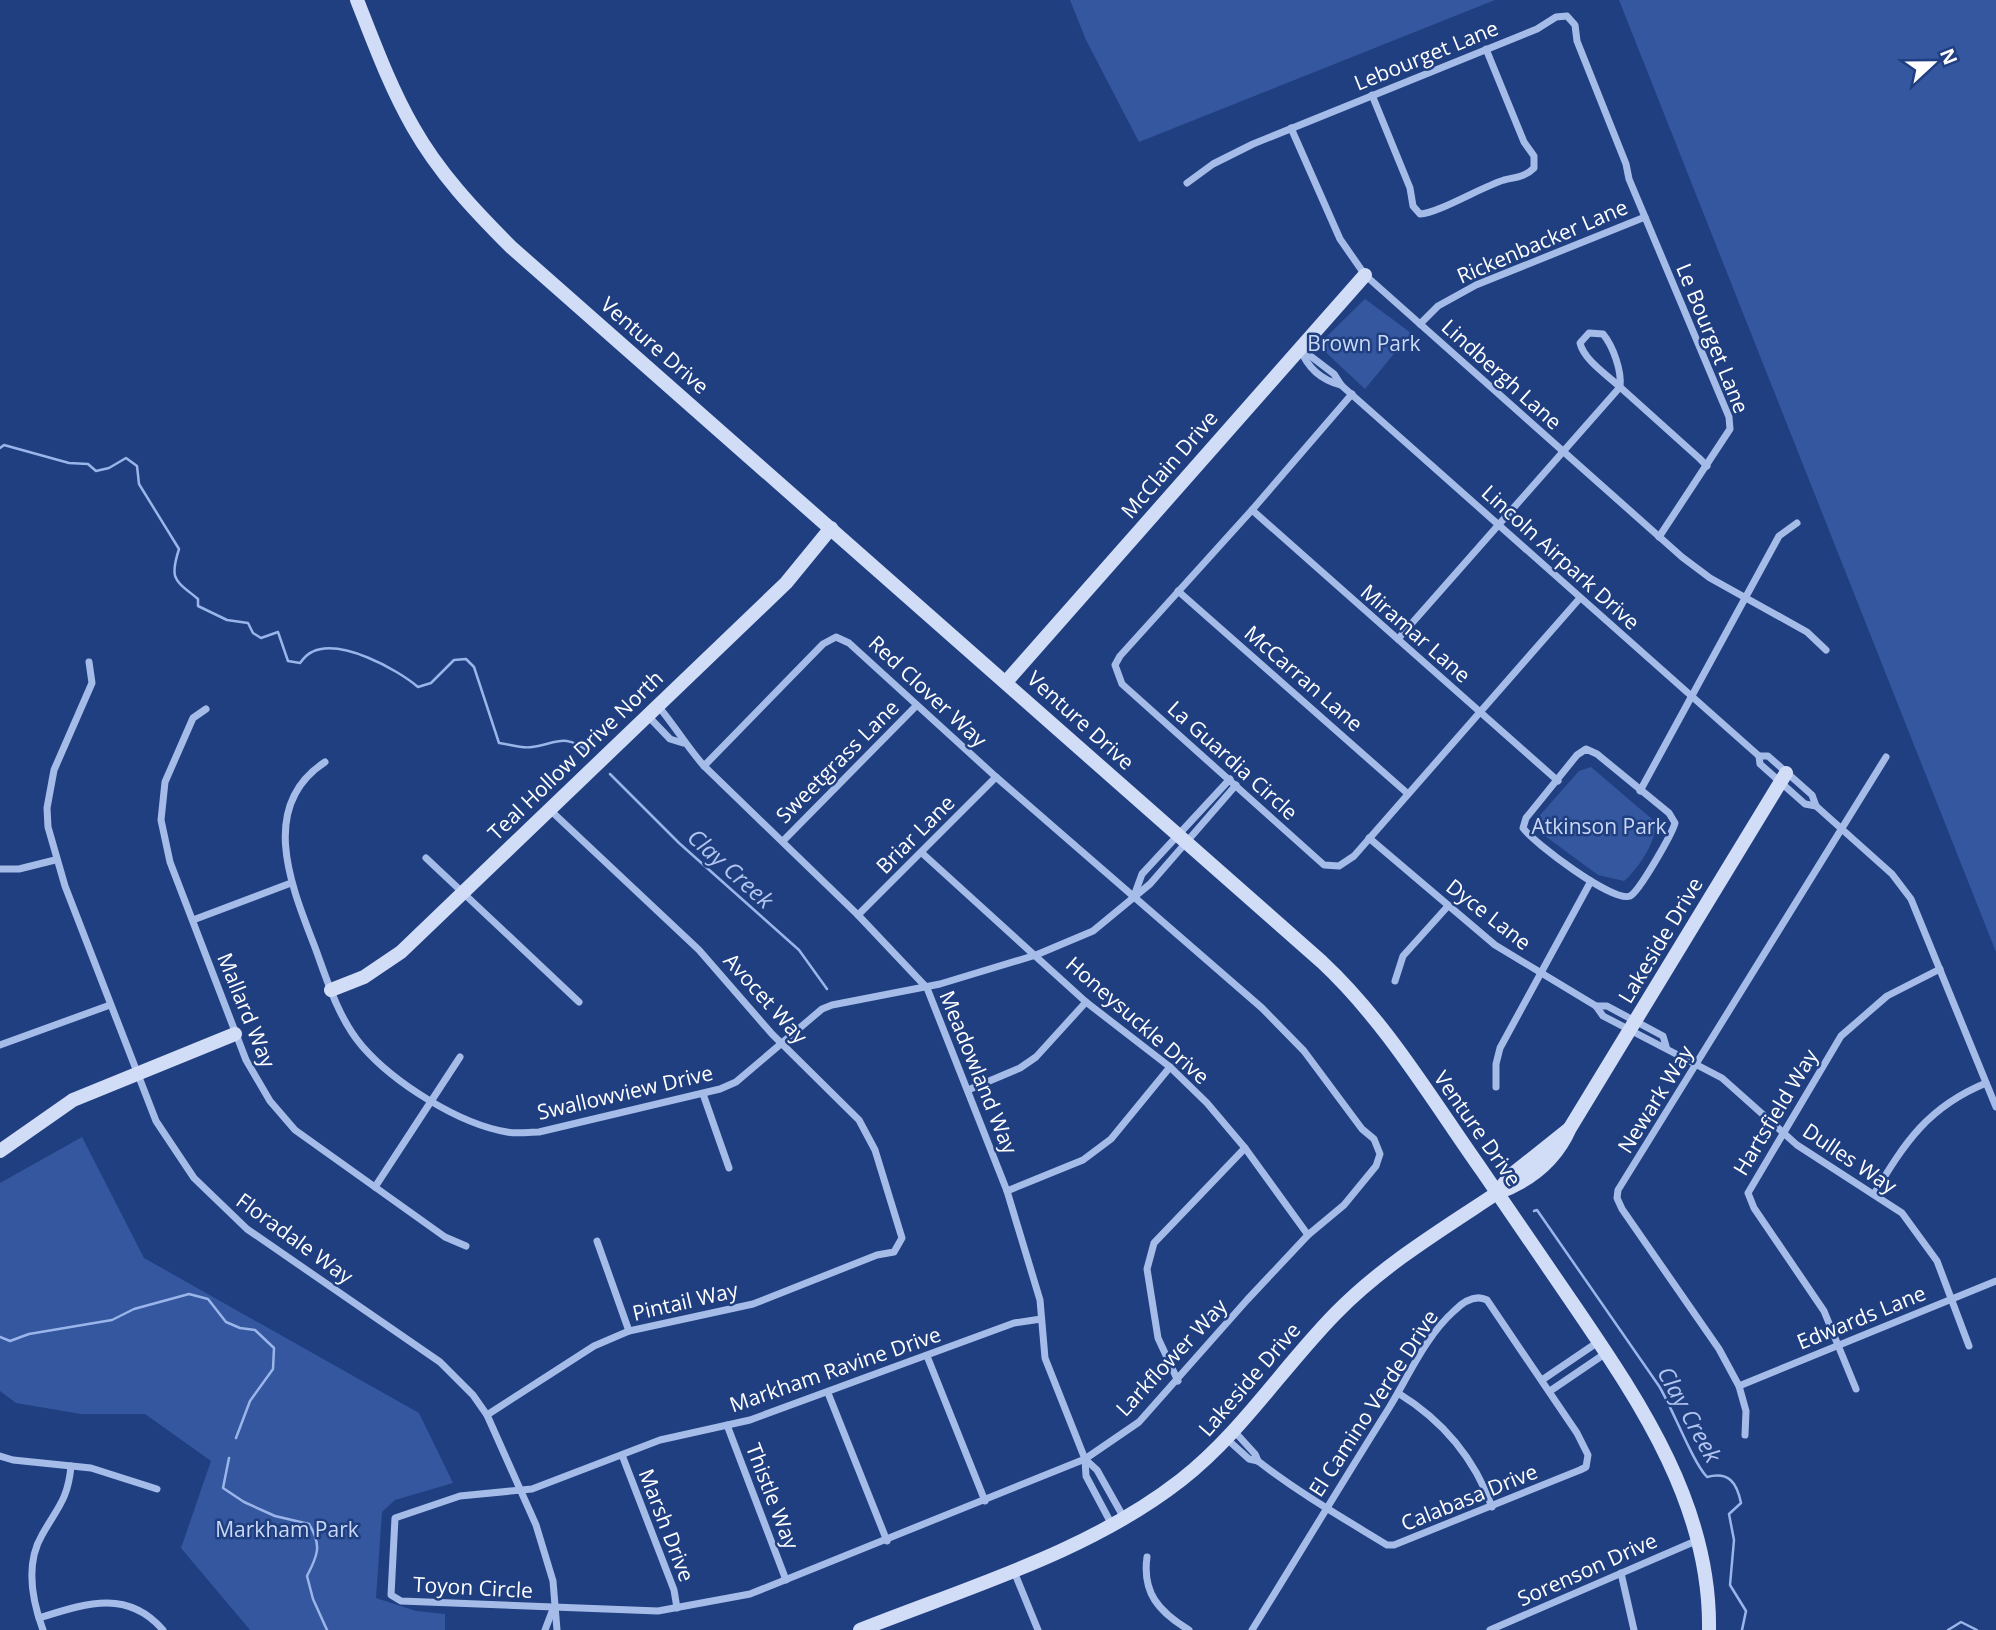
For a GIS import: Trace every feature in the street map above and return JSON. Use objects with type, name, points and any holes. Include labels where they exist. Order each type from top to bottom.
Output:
[{"type":"street","name":"Venture Drive","points":[[357,0],[412,127],[474,210],[511,247],[1183,838],[1322,962],[1366,1007],[1603,1347],[1655,1431],[1698,1539],[1708,1583],[1709,1630]]},
{"type":"street","name":"Lebourget Lane","points":[[1187,183],[1232,153],[1537,29],[1556,17],[1567,16],[1575,25],[1577,41],[1626,164],[1629,179]]},
{"type":"street","points":[[1372,96],[1410,188],[1413,206],[1420,214],[1432,214],[1445,204],[1504,180],[1528,175],[1534,168],[1534,156],[1524,142],[1486,49]]},
{"type":"street","name":"Lindbergh Lane","points":[[1292,128],[1335,230],[1365,275],[1659,537],[1710,578],[1807,632],[1826,650]]},
{"type":"street","name":"Le Bourget Lane","points":[[1629,179],[1729,417],[1730,429],[1659,537]]},
{"type":"street","name":"Rickenbacker Lane","points":[[1420,324],[1438,306],[1476,285],[1645,217]]},
{"type":"street","name":"McClain Drive","points":[[1006,682],[1365,275]]},
{"type":"street","points":[[1398,639],[1620,387],[1619,371],[1607,339],[1597,331],[1589,333],[1582,338],[1581,349],[1620,387],[1707,466]]},
{"type":"street","name":"Lincoln Airpark Drive","points":[[1300,348],[1327,367],[1341,385],[1759,756],[1768,756],[1783,778],[1812,795],[1816,806],[1892,874],[1911,898],[1996,1107]]},
{"type":"street","name":"La Guardia Circle","points":[[1352,394],[1120,656],[1115,665],[1122,684],[1324,865],[1345,864],[1580,598]]},
{"type":"street","name":"Miramar Lane","points":[[1252,510],[1558,781]]},
{"type":"street","points":[[1640,791],[1779,536],[1797,523]]},
{"type":"street","name":"Teal Hollow Drive North","points":[[331,989],[381,968],[786,583],[831,528]]},
{"type":"street","name":"McCarran Lane","points":[[1178,591],[1407,793]]},
{"type":"street","name":"Red Clover Way","points":[[704,766],[823,644],[836,637],[849,643],[916,706],[1133,896]]},
{"type":"street","name":"Floradale Way","points":[[89,662],[92,684],[61,751],[49,790],[48,827],[55,860],[135,1073],[167,1141],[209,1195],[247,1229],[440,1362],[457,1377],[487,1415],[546,1554],[553,1581],[553,1608],[557,1630]]},
{"type":"street","name":"Sweetgrass Lane","points":[[783,841],[916,706]]},
{"type":"street","name":"Mallard Way","points":[[206,709],[193,719],[165,782],[162,801],[164,842],[235,1034],[259,1085],[282,1117],[309,1143],[445,1237],[466,1246]]},
{"type":"street","name":"Meadowland Way","points":[[653,711],[670,739],[683,743]]},
{"type":"street","name":"Meadowland Way","points":[[653,711],[680,730],[683,743],[704,766],[858,915],[927,988],[1007,1191],[1032,1268],[1045,1358],[1085,1459],[1086,1476],[1118,1521]]},
{"type":"street","points":[[1586,749],[1597,754],[1640,791],[1669,813],[1675,823],[1672,834],[1637,890],[1629,897],[1617,897],[1591,881],[1522,828],[1526,818],[1577,755],[1586,749]]},
{"type":"street","name":"Newark Way","points":[[1740,1386],[1719,1349],[1617,1198],[1618,1189],[1886,757]]},
{"type":"street","name":"Swallowview Drive","points":[[325,762],[305,775],[289,809],[285,844],[291,883],[349,1029],[361,1045],[389,1071],[432,1100],[463,1119],[510,1133],[539,1132],[703,1094],[736,1082],[780,1043],[832,1005],[927,988],[1036,955],[1093,931],[1150,884],[1183,838]]},
{"type":"street","name":"Briar Lane","points":[[858,915],[996,777]]},
{"type":"street","name":"Lakeside Drive","points":[[860,1630],[1013,1569],[1118,1521],[1179,1481],[1232,1436],[1320,1330],[1350,1299],[1394,1263],[1497,1193],[1516,1186],[1547,1162],[1561,1149],[1570,1128],[1783,778]]},
{"type":"street","points":[[1183,838],[1230,779]]},
{"type":"street","points":[[1183,838],[1237,785]]},
{"type":"street","name":"Avocet Way","points":[[549,808],[699,950],[780,1043],[848,1106],[868,1133],[902,1237],[901,1245]]},
{"type":"street","name":"Swallowview Drive","points":[[1133,896],[1142,874],[1183,838]]},
{"type":"street","name":"Dyce Lane","points":[[1369,838],[1495,945],[1596,1006],[1607,1006],[1633,1025]]},
{"type":"street","name":"Honeysuckle Drive","points":[[922,853],[1086,1002],[1170,1067],[1207,1103],[1245,1147],[1308,1235]]},
{"type":"street","points":[[425,858],[579,1002]]},
{"type":"street","points":[[0,869],[19,869],[55,860]]},
{"type":"street","points":[[1496,1087],[1496,1064],[1500,1048],[1591,881]]},
{"type":"street","points":[[193,920],[291,883]]},
{"type":"street","name":"Larkflower Way","points":[[553,1608],[677,1608],[750,1594],[985,1502],[1085,1459],[1139,1422],[1308,1235],[1344,1205],[1377,1166],[1380,1154],[1374,1139],[1362,1129],[1304,1051],[1262,1008],[1133,896]]},
{"type":"street","points":[[1395,981],[1403,956],[1448,906]]},
{"type":"street","name":"Hartsfield Way","points":[[1856,1389],[1818,1300],[1749,1200],[1749,1187],[1841,1036],[1887,996],[1940,969]]},
{"type":"street","points":[[968,1090],[1020,1068],[1036,1057],[1086,1002]]},
{"type":"street","points":[[0,1045],[110,1005]]},
{"type":"street","name":"Dulles Way","points":[[1633,1025],[1663,1036],[1666,1046],[1745,1096],[1782,1131],[1902,1213],[1920,1234],[1937,1261],[1969,1346]]},
{"type":"street","points":[[0,1151],[73,1100],[235,1034]]},
{"type":"street","points":[[375,1187],[460,1057]]},
{"type":"street","points":[[1007,1191],[1065,1168],[1111,1139],[1170,1067]]},
{"type":"street","points":[[1874,1194],[1917,1128],[1952,1098],[1986,1083]]},
{"type":"street","points":[[703,1094],[729,1168]]},
{"type":"street","points":[[1178,1381],[1158,1338],[1147,1269],[1154,1243],[1245,1147]]},
{"type":"street","points":[[597,1241],[629,1331]]},
{"type":"street","name":"Pintail Way","points":[[487,1415],[594,1346],[629,1331],[752,1304],[877,1255],[894,1252],[901,1245]]},
{"type":"street","name":"Edwards Lane","points":[[1740,1386],[1996,1281]]},
{"type":"street","name":"El Camino Verde Drive","points":[[1252,1630],[1434,1334],[1463,1304],[1480,1297],[1487,1300],[1550,1391]]},
{"type":"street","name":"Markham Ravine Drive","points":[[521,1492],[674,1435],[727,1425],[828,1393],[1014,1324],[1041,1319]]},
{"type":"street","points":[[1542,1380],[1603,1347]]},
{"type":"street","points":[[1550,1391],[1603,1347]]},
{"type":"street","points":[[927,1356],[985,1502]]},
{"type":"street","points":[[1740,1386],[1746,1410],[1745,1435]]},
{"type":"street","name":"Calabasa Drive","points":[[1232,1436],[1249,1459],[1258,1461],[1326,1509],[1387,1545],[1394,1545],[1586,1467],[1588,1455],[1584,1445],[1550,1391]]},
{"type":"street","points":[[828,1393],[887,1541]]},
{"type":"street","points":[[1398,1393],[1433,1416],[1445,1428],[1479,1476],[1492,1507]]},
{"type":"street","name":"Thistle Way","points":[[727,1425],[786,1580]]},
{"type":"street","name":"Marsh Drive","points":[[622,1455],[674,1590],[677,1608]]},
{"type":"street","points":[[0,1456],[13,1461],[105,1471],[158,1489]]},
{"type":"street","name":"Meadowland Way","points":[[1085,1459],[1097,1469],[1118,1521]]},
{"type":"street","points":[[43,1630],[38,1618],[31,1569],[42,1534],[62,1506],[71,1466]]},
{"type":"street","name":"Toyon Circle","points":[[521,1492],[460,1496],[395,1518],[391,1595],[401,1601],[553,1608]]},
{"type":"street","name":"Sorenson Drive","points":[[1493,1629],[1698,1539]]},
{"type":"street","points":[[1147,1558],[1146,1584],[1154,1602],[1189,1630]]},
{"type":"street","points":[[1013,1569],[1038,1630]]},
{"type":"street","points":[[1621,1573],[1634,1630]]},
{"type":"street","points":[[38,1618],[78,1605],[107,1601],[133,1606],[156,1621],[163,1630]]},
{"type":"street","name":"Floradale Way","points":[[545,1630],[553,1608]]},
{"type":"green space","points":[[1070,0],[1495,0],[1139,142],[1086,40]]},
{"type":"green space","points":[[1619,0],[1996,0],[1996,952]]},
{"type":"green space","name":"Brown Park","points":[[1365,299],[1411,333],[1365,389],[1318,345]]},
{"type":"green space","name":"Atkinson Park","points":[[1591,767],[1653,820],[1655,827],[1651,844],[1624,881],[1598,875],[1541,833],[1537,819],[1579,771]]},
{"type":"green space","name":"Markham Park","points":[[82,1137],[144,1258],[419,1413],[453,1483],[395,1500],[382,1512],[376,1598],[416,1611],[445,1614],[445,1630],[250,1630],[181,1548],[211,1461],[145,1414],[81,1414],[16,1403],[0,1391],[0,1183]]},
{"type":"waterway","name":"Clay Creek","points":[[0,448],[4,445],[69,463],[88,464],[96,471],[109,468],[126,458],[137,466],[139,484],[179,549],[175,567],[179,583],[198,599],[198,606],[227,620],[248,623],[253,633],[261,638],[278,632],[288,661],[300,663],[312,652],[337,649],[383,664],[418,687],[431,683],[454,660],[466,659],[474,667],[499,743],[528,747],[567,741],[589,752]]},
{"type":"waterway","name":"Clay Creek","points":[[610,774],[679,843],[799,950],[827,989]]},
{"type":"waterway","name":"Clay Creek","points":[[1534,1211],[1537,1210],[1659,1386],[1701,1469],[1707,1477],[1726,1477],[1737,1490],[1741,1503],[1729,1514],[1734,1540],[1730,1585],[1746,1611],[1742,1630]]},
{"type":"waterway","points":[[0,1337],[10,1341],[29,1334],[112,1320],[134,1309],[189,1294],[208,1299],[226,1322],[255,1330],[274,1348],[273,1369],[250,1401],[236,1438]]},
{"type":"waterway","points":[[229,1458],[223,1488],[244,1502],[275,1516],[309,1524],[316,1538],[317,1550],[307,1576],[313,1599],[327,1630]]},
{"type":"waterway","name":"Clay Creek","points":[[1948,1630],[1961,1622],[1977,1630]]}]
